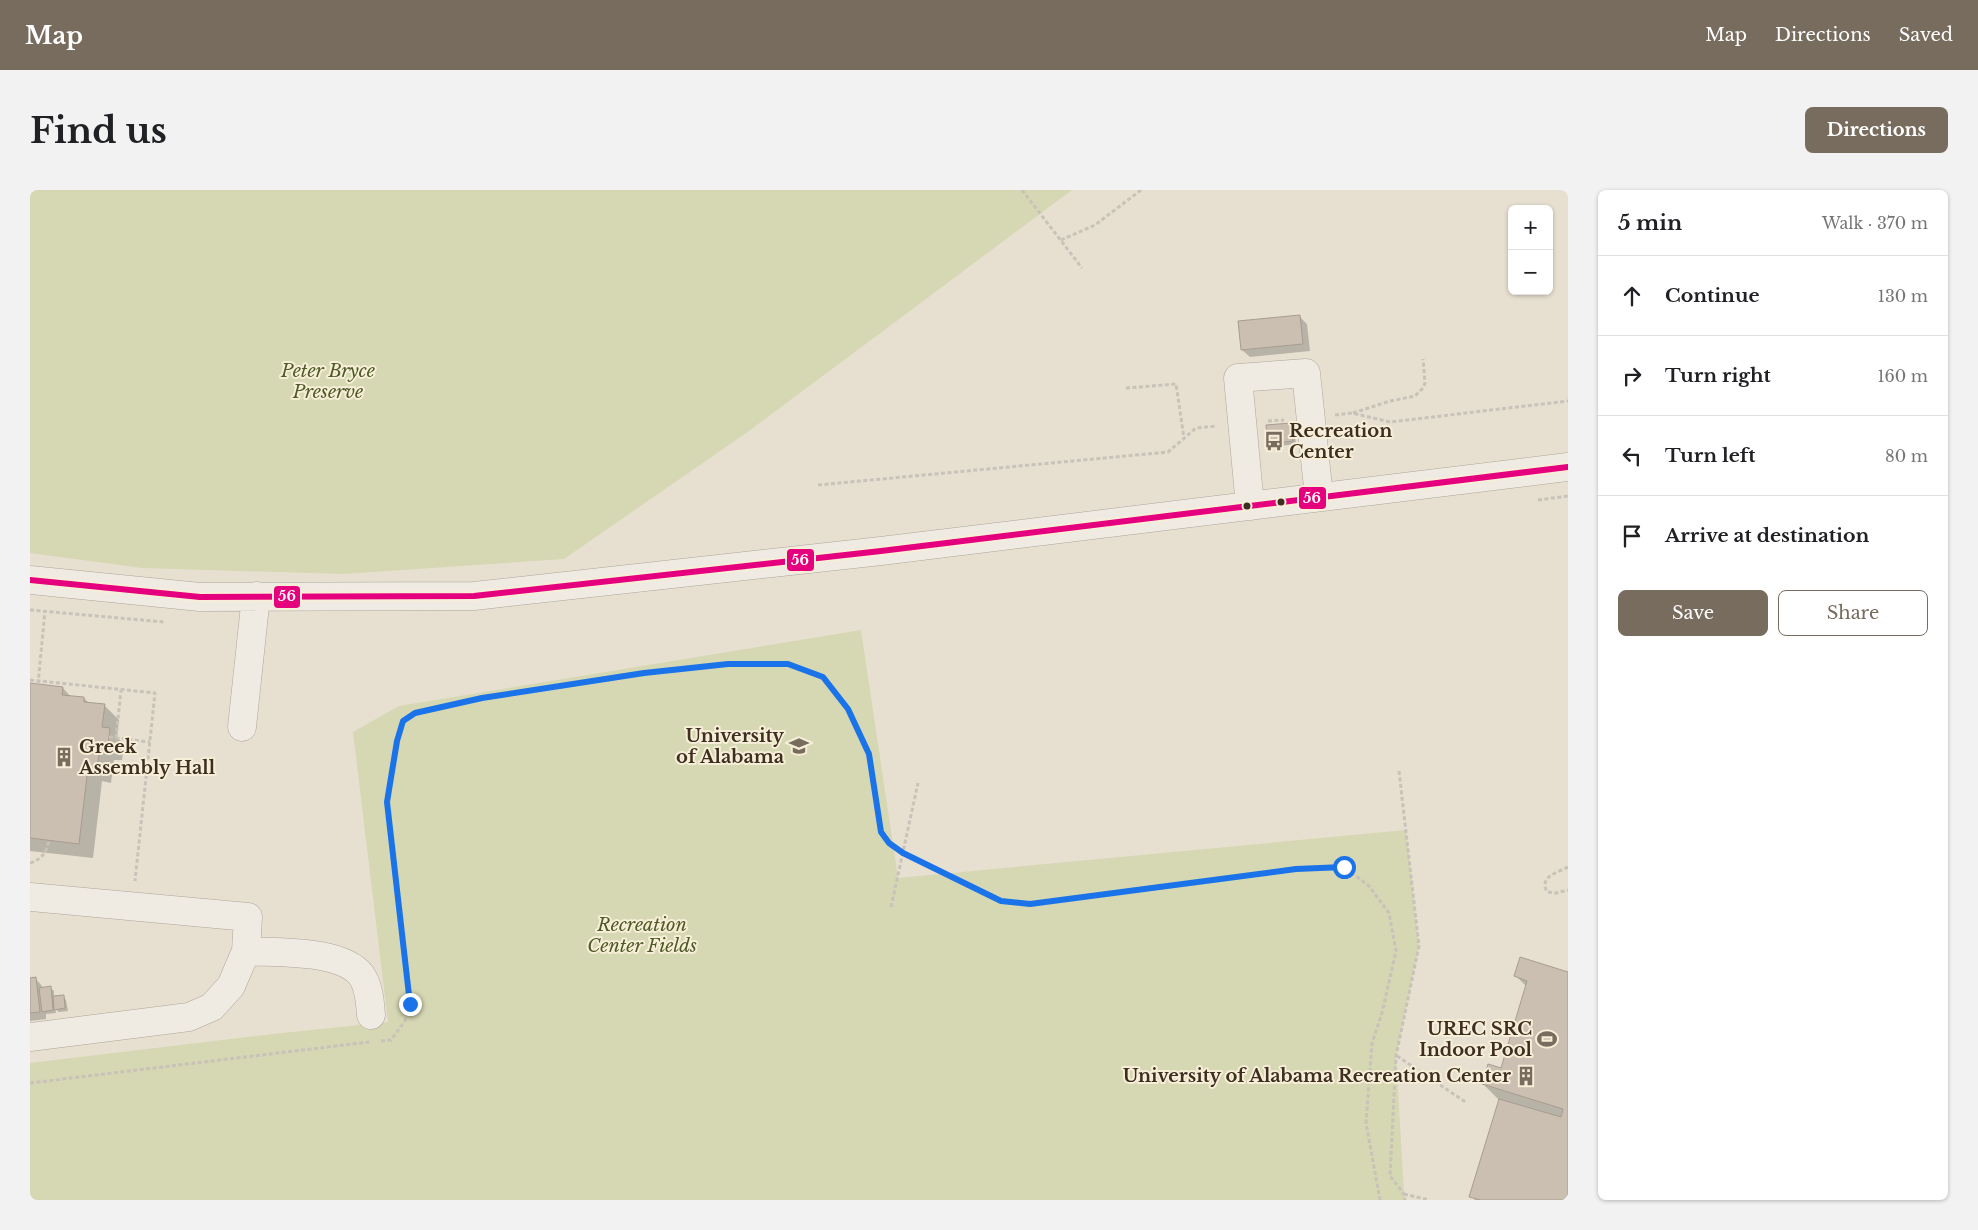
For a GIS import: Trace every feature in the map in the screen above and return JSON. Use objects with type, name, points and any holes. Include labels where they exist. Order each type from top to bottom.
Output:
[{"type":"street","points":[[1250,506],[1238,378],[1306,373],[1319,497]]},
{"type":"street","points":[[30,580],[200,596],[474,596],[881,551],[1568,467]]},
{"type":"street","points":[[242,727],[256,596]]},
{"type":"street","points":[[30,897],[248,917],[246,951],[231,986],[212,1007],[189,1017],[30,1038]]},
{"type":"street","points":[[246,951],[319,956],[343,961],[360,974],[369,994],[371,1015]]},
{"type":"path","points":[[1022,190],[1082,268]]},
{"type":"path","points":[[1061,240],[1095,225],[1141,190]]},
{"type":"path","points":[[818,485],[1168,452],[1196,428],[1352,413],[1415,396],[1425,383],[1423,359]]},
{"type":"path","points":[[1126,388],[1176,384],[1184,439]]},
{"type":"path","points":[[1352,413],[1390,422],[1568,401]]},
{"type":"path","points":[[38,683],[45,611]]},
{"type":"path","points":[[381,1041],[390,1040],[405,1021],[410,1004],[387,802],[397,741],[403,721],[415,713],[482,698],[644,673],[728,664],[788,664],[823,677],[848,709],[869,754],[881,832],[889,843],[903,853],[1001,901],[1030,904],[1296,869],[1344,867],[1369,886],[1390,913],[1396,951],[1382,1013],[1372,1043],[1366,1123],[1380,1200]]},
{"type":"path","points":[[30,680],[38,683],[155,693],[135,883]]},
{"type":"path","points":[[116,738],[121,690]]},
{"type":"path","points":[[109,737],[150,742]]},
{"type":"path","points":[[1398,771],[1419,946],[1396,1056],[1390,1176],[1404,1194],[1405,1200]]},
{"type":"path","points":[[891,907],[918,783]]},
{"type":"path","points":[[30,863],[41,857],[47,849],[49,840]]},
{"type":"path","points":[[1568,867],[1546,878],[1544,882],[1547,892],[1556,893],[1568,890]]},
{"type":"path","points":[[30,1083],[371,1042]]},
{"type":"path","points":[[1396,1056],[1467,1103]]},
{"type":"path","points":[[1404,1194],[1429,1200]]},
{"type":"green space","name":"Peter Bryce Preserve","points":[[30,190],[1072,190],[749,431],[564,559],[343,574],[142,568],[30,553]]},
{"type":"green space","name":"Recreation Center Fields","points":[[861,630],[898,878],[1406,830],[1419,946],[1396,1056],[1404,1194],[1406,1200],[30,1200],[30,1063],[388,1022],[353,732],[399,706]]},
{"type":"building","points":[[1300,315],[1303,344],[1241,350],[1238,321]]},
{"type":"building","points":[[1291,423],[1293,441],[1268,444],[1266,425]]},
{"type":"building","name":"Greek Assembly Hall","points":[[30,683],[63,687],[62,695],[84,697],[84,702],[105,704],[102,727],[110,728],[108,746],[100,746],[97,769],[88,767],[79,844],[30,838]]},
{"type":"building","name":"University of Alabama Recreation Center","points":[[1520,957],[1568,972],[1568,1200],[1481,1200],[1469,1197],[1499,1099],[1561,1117],[1563,1109],[1482,1084],[1488,1064],[1501,1068],[1527,981],[1514,976]]},
{"type":"building","points":[[36,977],[40,1012],[30,1013],[30,978]]},
{"type":"building","points":[[51,986],[53,1010],[42,1012],[39,988]]},
{"type":"building","points":[[64,995],[65,1008],[54,1010],[53,996]]},
{"type":"transit line","name":"56","points":[[30,580],[200,597],[474,596],[881,551],[1568,467]]},
{"type":"place","name":"Recreation Center","points":[[1274,441]]},
{"type":"place","name":"University of Alabama","points":[[799,746]]},
{"type":"place","name":"Greek Assembly Hall","points":[[64,757]]},
{"type":"place","name":"UREC SRC Indoor Pool","points":[[1547,1039]]},
{"type":"place","name":"University of Alabama Recreation Center","points":[[1526,1076]]},
{"type":"route","points":[[410,1004],[387,802],[397,741],[403,721],[415,713],[482,698],[644,673],[728,664],[788,664],[823,677],[848,709],[869,754],[881,832],[889,843],[903,853],[1001,901],[1030,904],[1296,869],[1344,867]]}]
